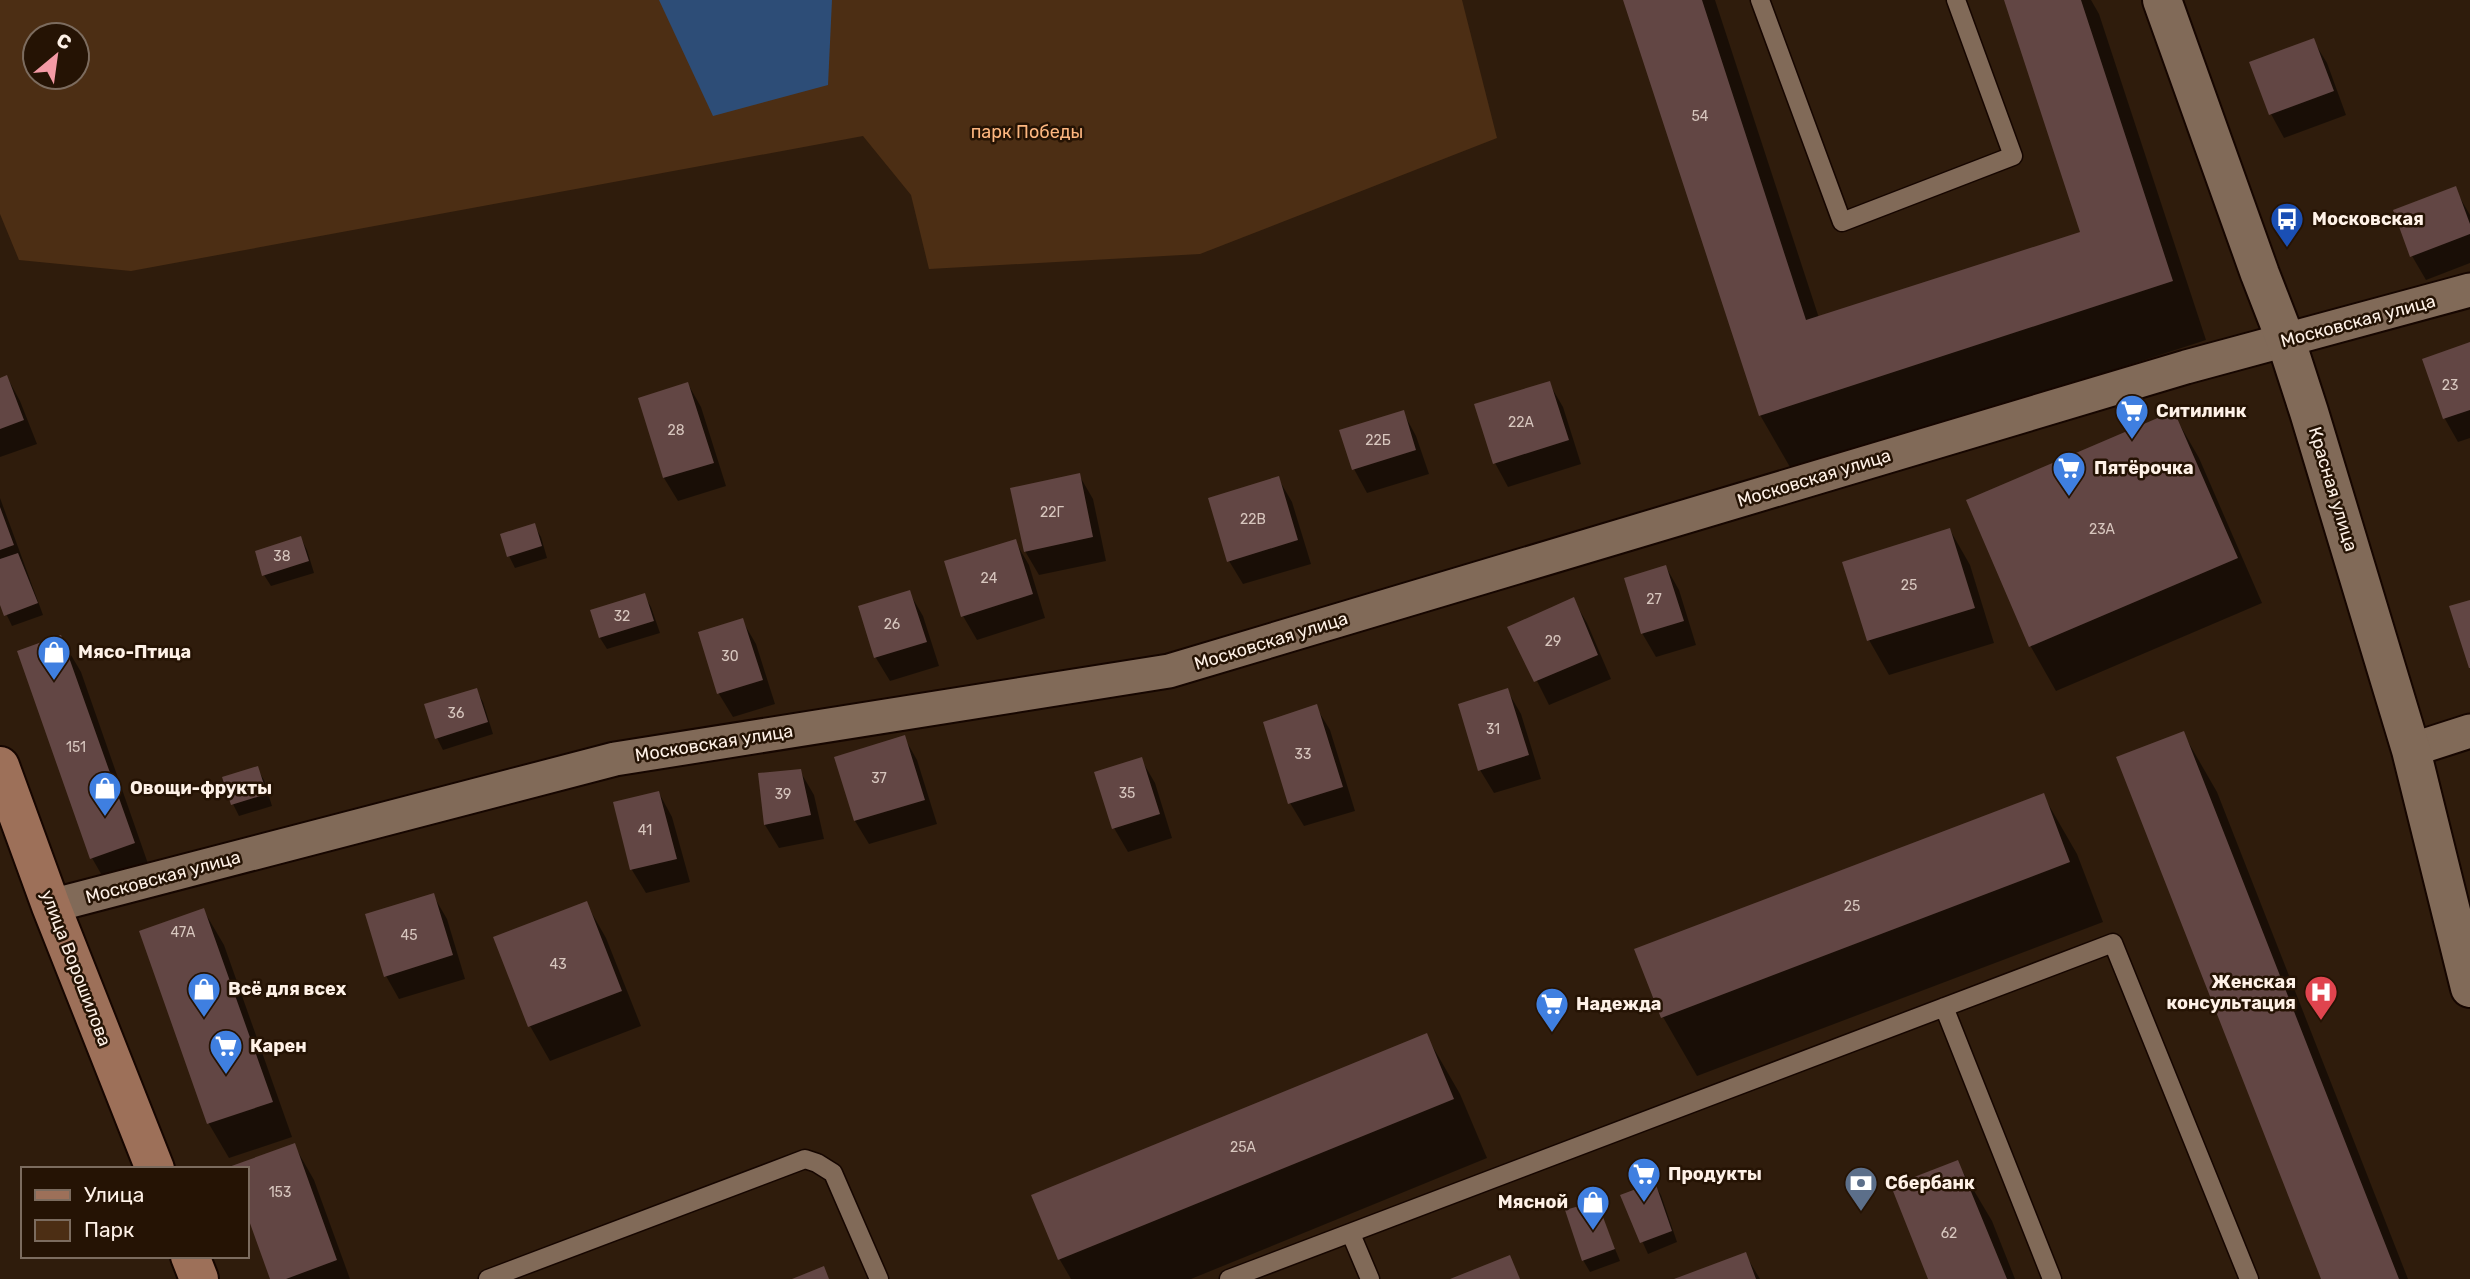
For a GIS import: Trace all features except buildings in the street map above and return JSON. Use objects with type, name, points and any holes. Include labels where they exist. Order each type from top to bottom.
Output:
[{"type":"main road","name":"улица Ворошилова","points":[[3,782],[154,1167]]},
{"type":"street","name":"Красная улица","points":[[2162,0],[2286,341],[2412,750],[2470,988]]},
{"type":"street","name":"Московская улица","points":[[51,906],[615,759],[1169,671],[2186,367],[2470,290]]},
{"type":"street","points":[[2412,750],[2470,731]]},
{"type":"lane","points":[[1760,0],[1842,222],[2013,156],[1956,0]]},
{"type":"lane","points":[[1229,1279],[2113,943],[2249,1279]]},
{"type":"lane","points":[[1944,1007],[2052,1279]]},
{"type":"lane","points":[[488,1279],[805,1159],[833,1173],[879,1279]]},
{"type":"lane","points":[[1351,1234],[1370,1279]]},
{"type":"green space","name":"парк Победы","points":[[0,0],[1462,0],[1497,138],[1200,254],[929,269],[911,195],[863,136],[131,271],[19,260],[0,214]]},
{"type":"water","points":[[659,0],[832,0],[828,85],[713,116]]},
{"type":"place","name":"Московская","points":[[2287,249]]},
{"type":"place","name":"Ситилинк","points":[[2132,441]]},
{"type":"place","name":"Пятёрочка","points":[[2069,498]]},
{"type":"place","name":"Мясо-Птица","points":[[54,682]]},
{"type":"place","name":"Овощи-фрукты","points":[[105,818]]},
{"type":"place","name":"Всё для всех","points":[[204,1019]]},
{"type":"place","name":"Женская консультация","points":[[2321,1022]]},
{"type":"place","name":"Надежда","points":[[1552,1034]]},
{"type":"place","name":"Карен","points":[[226,1076]]},
{"type":"place","name":"Продукты","points":[[1644,1204]]},
{"type":"place","name":"Сбербанк","points":[[1861,1213]]},
{"type":"place","name":"Мясной","points":[[1593,1232]]}]
